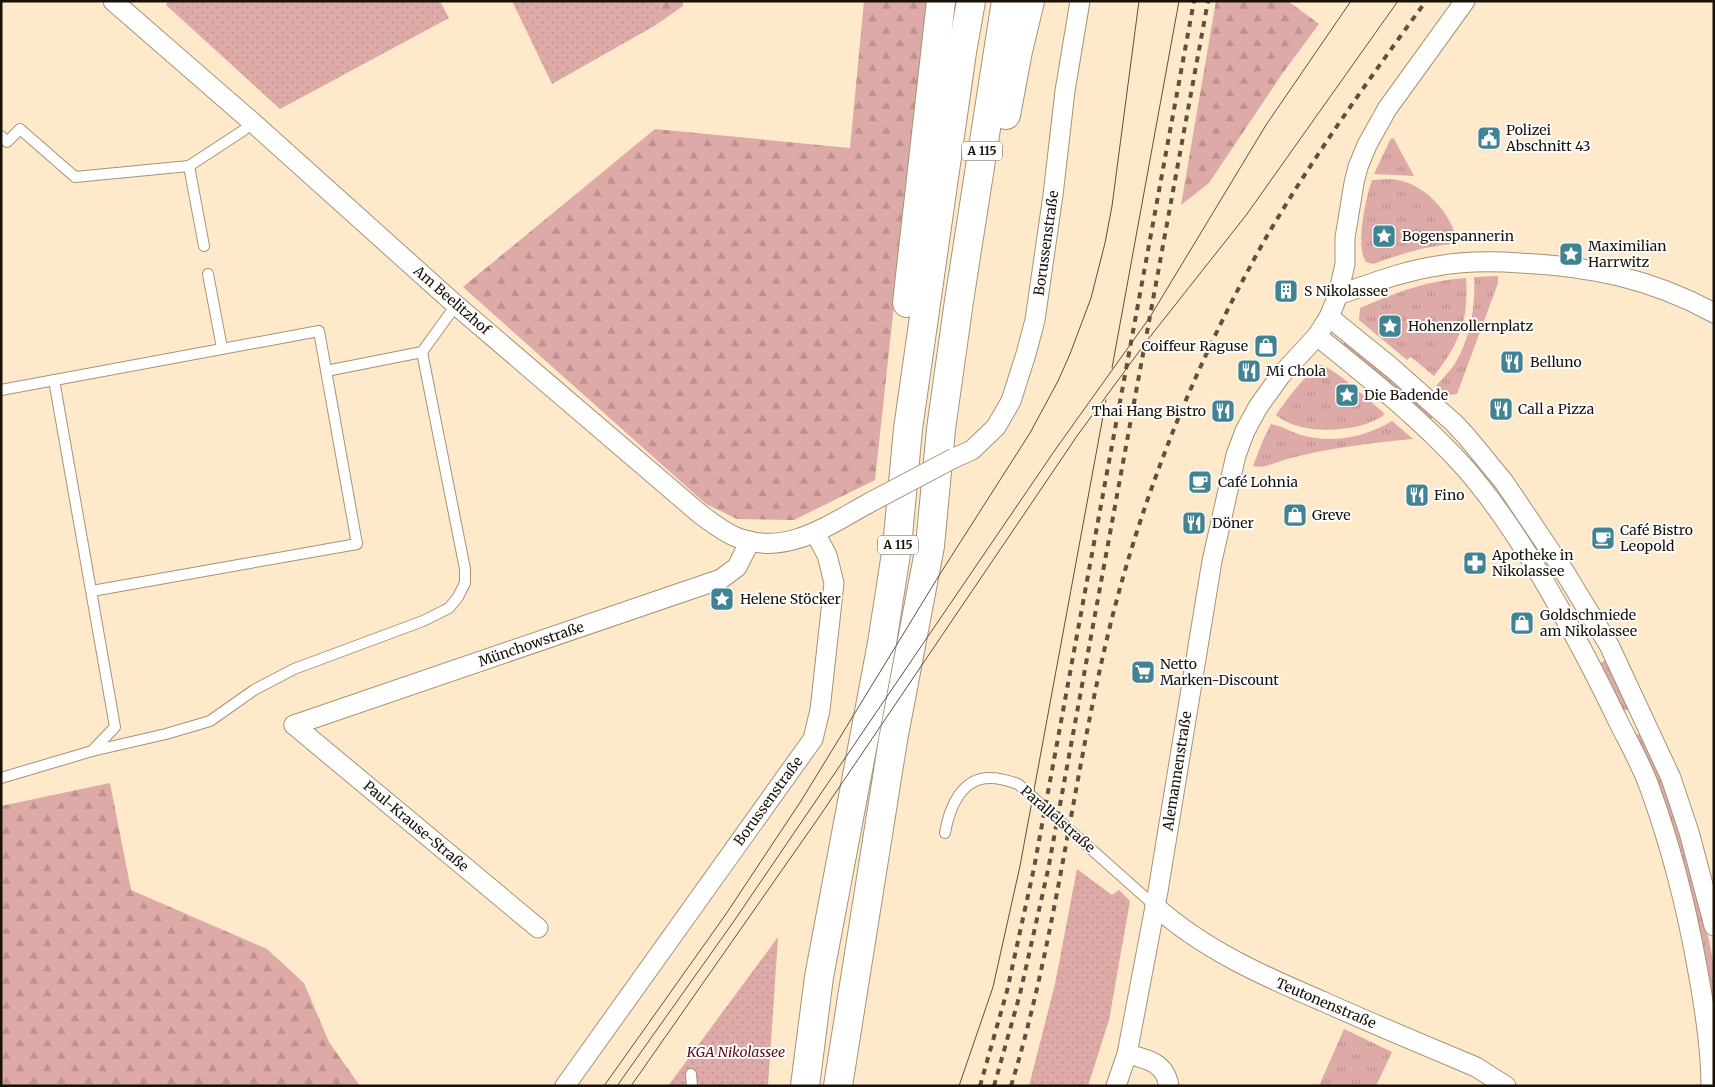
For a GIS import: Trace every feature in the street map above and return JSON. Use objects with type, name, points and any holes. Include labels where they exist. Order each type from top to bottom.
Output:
[{"type":"highway","points":[[908,429],[900,402],[903,340],[941,1]]},
{"type":"highway","name":"A 115","points":[[805,1086],[819,977],[882,644],[898,547],[908,429],[971,1]]},
{"type":"highway","name":"A 115","points":[[838,1086],[892,740],[930,546],[941,429],[1006,1]]},
{"type":"highway","points":[[959,301],[980,253],[1018,51],[1030,1]]},
{"type":"street","name":"Am Beelitzhof","points":[[113,1],[251,121],[457,306],[700,514],[735,537],[750,541],[769,544],[790,542],[815,533]]},
{"type":"street","name":"Borussenstraße","points":[[565,1086],[813,739],[820,710],[834,583],[827,554],[815,533],[972,450],[996,427],[1011,401],[1035,320],[1065,91],[1080,1]]},
{"type":"street","points":[[1465,1],[1387,110],[1358,167],[1348,210],[1345,264],[1338,295],[1329,317],[1317,336],[1370,379],[1458,444],[1509,489],[1564,570],[1609,645],[1636,729],[1648,784],[1667,839],[1683,897],[1705,1010],[1711,1066],[1711,1086]]},
{"type":"street","points":[[1338,295],[1416,270],[1437,266],[1496,262],[1546,264],[1597,270],[1650,284],[1687,299],[1714,313]]},
{"type":"street","points":[[1329,317],[1392,368],[1454,423],[1458,444],[1488,496],[1548,586],[1586,656],[1671,778],[1689,832],[1714,926]]},
{"type":"street","name":"Alemannenstraße","points":[[1116,1086],[1127,1054],[1155,906],[1209,579],[1236,455],[1245,431],[1258,407],[1281,375],[1317,336]]},
{"type":"street","name":"Münchowstraße","points":[[294,725],[721,579],[737,567],[750,541]]},
{"type":"street","name":"Paul-Krause-Straße","points":[[294,725],[538,928]]},
{"type":"street","name":"Teutonenstraße","points":[[1155,906],[1168,918],[1195,936],[1258,973],[1476,1067],[1506,1086]]},
{"type":"street","points":[[1127,1054],[1147,1059],[1159,1065],[1168,1079],[1169,1086]]},
{"type":"lane","points":[[1,136],[7,142],[20,129],[76,177],[189,166],[244,130],[251,121]]},
{"type":"lane","points":[[189,166],[204,246]]},
{"type":"lane","points":[[208,274],[222,348]]},
{"type":"lane","points":[[326,371],[422,352],[457,306]]},
{"type":"lane","points":[[1,390],[319,331],[357,544],[92,591]]},
{"type":"lane","points":[[1,778],[92,751],[210,722],[275,677],[423,621],[449,608],[458,598],[464,583],[465,569],[422,352]]},
{"type":"lane","points":[[54,380],[115,726],[92,751]]},
{"type":"lane","name":"Parallelstraße","points":[[945,834],[948,815],[955,800],[964,789],[977,780],[990,777],[1018,784],[1155,906]]},
{"type":"lane","points":[[691,1074],[692,1086]]},
{"type":"green space","points":[[168,1],[440,1],[449,18],[280,109],[166,5]]},
{"type":"green space","points":[[512,1],[662,1],[656,25],[552,84]]},
{"type":"green space","points":[[662,1],[683,1],[683,6],[656,25]]},
{"type":"green space","points":[[864,1],[927,1],[875,480],[794,520],[737,519],[706,504],[463,287],[655,129],[850,148]]},
{"type":"green space","points":[[1216,1],[1288,1],[1319,24],[1282,74],[1209,183],[1181,205]]},
{"type":"green space","points":[[1392,138],[1394,139],[1414,176],[1374,174]]},
{"type":"green space","points":[[1392,179],[1404,181],[1415,186],[1435,201],[1450,221],[1458,244],[1425,248],[1373,264],[1366,262],[1361,245],[1361,234],[1372,180]]},
{"type":"green space","points":[[1498,276],[1498,283],[1457,394],[1447,395],[1436,386],[1454,365],[1468,334],[1473,311],[1474,277]]},
{"type":"green space","points":[[1466,278],[1466,306],[1461,330],[1450,353],[1434,376],[1411,357],[1407,360],[1359,320],[1360,308],[1387,297],[1424,285]]},
{"type":"green space","points":[[1346,340],[1433,417],[1428,421],[1341,347]]},
{"type":"green space","points":[[1320,365],[1333,371],[1352,386],[1384,413],[1383,416],[1359,426],[1329,430],[1299,426],[1286,422],[1276,415],[1305,378],[1316,366]]},
{"type":"green space","points":[[1392,421],[1413,439],[1334,449],[1302,455],[1266,466],[1253,466],[1271,424],[1313,438],[1337,439],[1360,435]]},
{"type":"green space","points":[[1608,659],[1631,708],[1628,710],[1623,710],[1600,663]]},
{"type":"green space","points":[[1638,734],[1641,734],[1650,752],[1672,809],[1700,906],[1714,968],[1714,1021],[1636,737]]},
{"type":"green space","points":[[110,783],[131,890],[267,949],[304,983],[329,1042],[360,1086],[1,1086],[1,806]]},
{"type":"green space","points":[[1077,869],[1112,895],[1119,890],[1130,901],[1109,1020],[1088,1086],[1029,1086],[1055,984]]},
{"type":"green space","name":"KGA Nikolassee","points":[[778,937],[768,1086],[668,1086]]},
{"type":"green space","points":[[1344,1029],[1392,1052],[1376,1086],[1319,1086]]},
{"type":"tram line","points":[[604,1086],[726,914],[801,801],[940,574],[1030,433],[1058,381],[1091,298],[1105,243],[1112,206],[1139,1]]},
{"type":"tram line","points":[[1112,368],[1179,1]]},
{"type":"tram line","points":[[617,1086],[734,921],[1055,450],[1150,317],[1266,125],[1351,1]]},
{"type":"tram line","points":[[631,1086],[817,820],[1077,436],[1149,338],[1247,214],[1398,1]]},
{"type":"tram line","points":[[959,1086],[993,987],[1020,866],[1106,400]]},
{"type":"railway","points":[[980,1086],[1007,991],[1034,868],[1194,1]]},
{"type":"railway","points":[[994,1086],[1020,994],[1048,870],[1208,1]]},
{"type":"railway","points":[[1011,1086],[1041,970],[1098,676],[1126,568],[1158,470],[1197,375],[1242,281],[1267,236],[1324,146],[1426,1]]},
{"type":"place","name":"Polizei Abschnitt 43","points":[[1489,138]]},
{"type":"place","name":"Bogenspannerin","points":[[1384,236]]},
{"type":"place","name":"Maximilian Harrwitz","points":[[1571,254]]},
{"type":"place","name":"S Nikolassee","points":[[1286,291]]},
{"type":"place","name":"Hohenzollernplatz","points":[[1390,326]]},
{"type":"place","name":"Coiffeur Raguse","points":[[1266,346]]},
{"type":"place","name":"Belluno","points":[[1512,362]]},
{"type":"place","name":"Mi Chola","points":[[1249,371]]},
{"type":"place","name":"Die Badende","points":[[1347,395]]},
{"type":"place","name":"Call a Pizza","points":[[1501,409]]},
{"type":"place","name":"Thai Hang Bistro","points":[[1223,411]]},
{"type":"place","name":"Café Lohnia","points":[[1200,482]]},
{"type":"place","name":"Fino","points":[[1417,495]]},
{"type":"place","name":"Greve","points":[[1295,515]]},
{"type":"place","name":"Döner","points":[[1194,523]]},
{"type":"place","name":"Café Bistro Leopold","points":[[1603,538]]},
{"type":"place","name":"Apotheke in Nikolassee","points":[[1475,563]]},
{"type":"place","name":"Helene Stöcker","points":[[722,599]]},
{"type":"place","name":"Goldschmiede am Nikolassee","points":[[1522,623]]},
{"type":"place","name":"Netto Marken-Discount","points":[[1143,672]]}]
